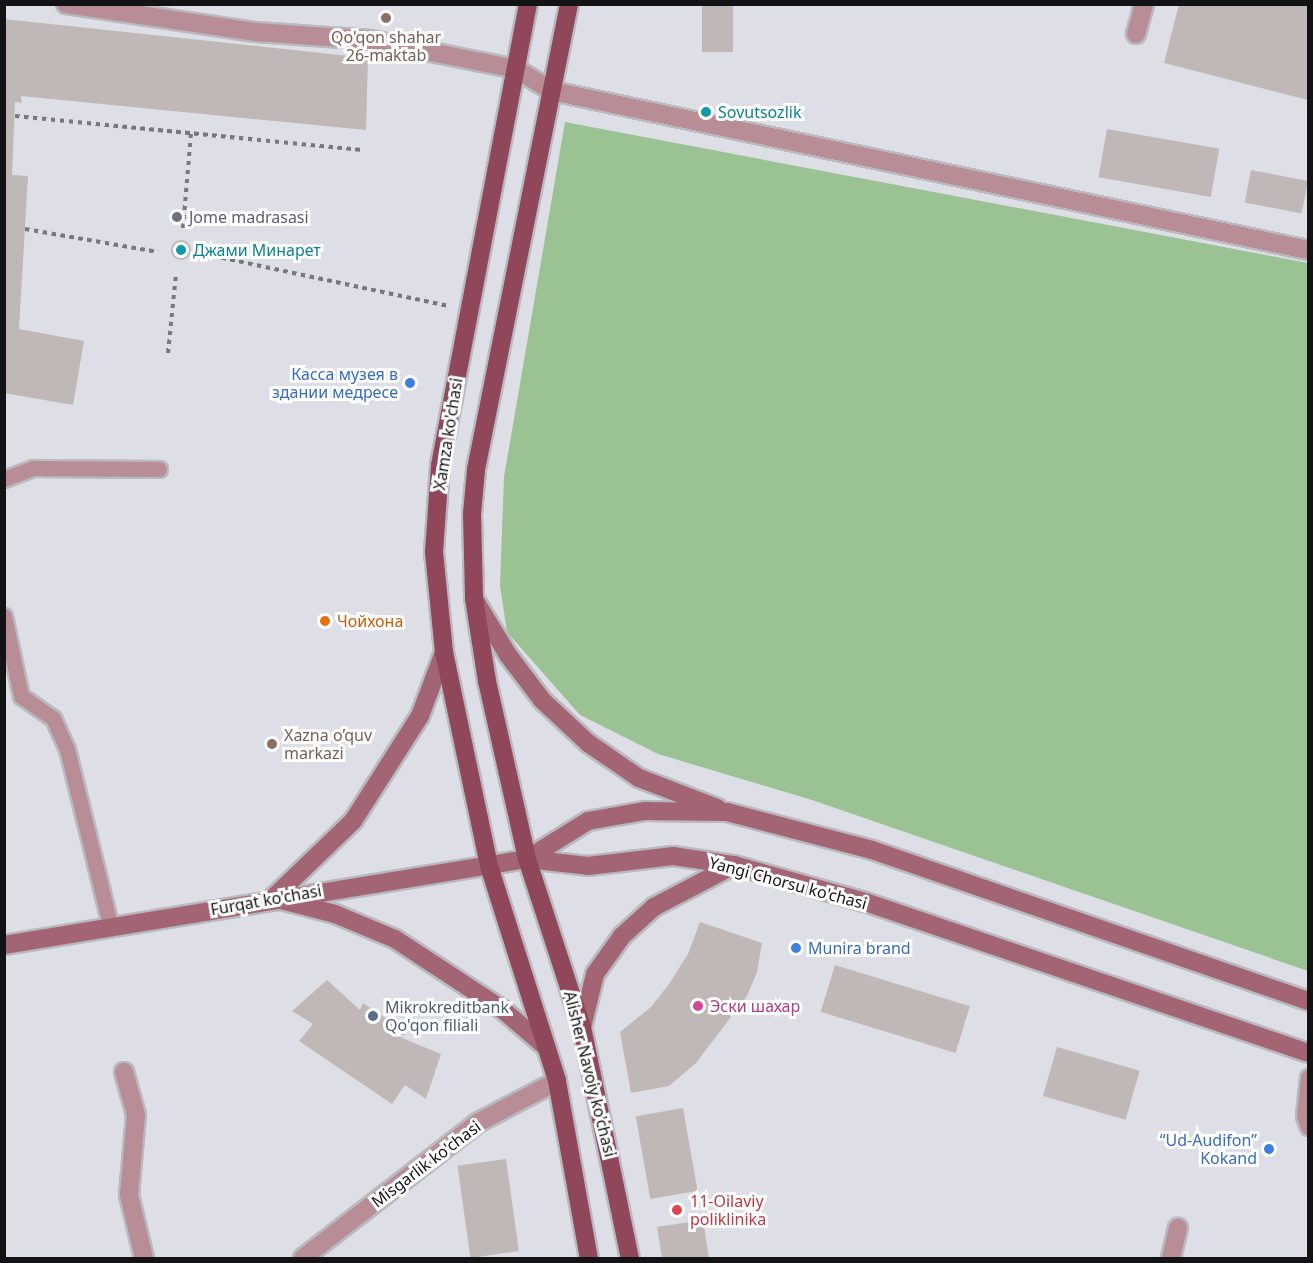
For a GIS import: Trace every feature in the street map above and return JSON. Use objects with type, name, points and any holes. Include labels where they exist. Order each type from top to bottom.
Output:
[{"type":"main road","name":"Xamza ko'chasi","points":[[489,866],[444,652],[434,552],[440,466],[528,4]]},
{"type":"main road","name":"Xamza ko'chasi","points":[[527,859],[487,681],[474,598],[472,514],[476,470],[568,4]]},
{"type":"main road","points":[[474,598],[508,655],[542,700],[588,743],[639,778],[727,812],[872,850],[1308,1001]]},
{"type":"main road","points":[[273,898],[352,820],[420,716],[444,652]]},
{"type":"main road","points":[[527,859],[588,821],[645,811],[727,812]]},
{"type":"main road","name":"Yangi Chorsu ko'chasi","points":[[527,859],[588,866],[673,856],[734,865],[865,902],[1308,1053]]},
{"type":"main road","name":"Furqat ko'chasi","points":[[4,945],[273,898],[527,859]]},
{"type":"main road","name":"Alisher Navoiy ko'chasi","points":[[527,859],[582,1027],[630,1258]]},
{"type":"main road","points":[[582,1027],[595,974],[622,936],[654,908],[734,865]]},
{"type":"main road","name":"Alisher Navoiy ko'chasi","points":[[489,866],[557,1081],[589,1258]]},
{"type":"main road","points":[[273,898],[335,914],[395,939],[503,1010],[545,1046]]},
{"type":"street","points":[[66,4],[256,32],[371,40],[516,69],[552,91],[1308,250]]},
{"type":"street","points":[[1136,34],[1144,4]]},
{"type":"street","points":[[124,1072],[136,1114],[129,1195],[144,1258]]},
{"type":"street","name":"Misgarlik ko'chasi","points":[[303,1258],[479,1122],[557,1081]]},
{"type":"street","points":[[1171,1258],[1178,1228]]},
{"type":"lane","points":[[4,479],[33,468],[159,469]]},
{"type":"lane","points":[[4,616],[21,696],[53,718],[67,748],[111,928]]},
{"type":"lane","points":[[1308,1077],[1304,1116],[1308,1127]]},
{"type":"path","points":[[15,116],[362,150]]},
{"type":"path","points":[[183,228],[191,133]]},
{"type":"path","points":[[25,229],[158,252]]},
{"type":"path","points":[[204,254],[470,310]]},
{"type":"path","points":[[168,353],[176,274]]},
{"type":"green space","points":[[565,122],[1308,263],[1308,971],[812,800],[658,754],[580,715],[507,632],[500,586],[504,477]]},
{"type":"building","points":[[702,4],[733,4],[733,52],[702,52]]},
{"type":"building","points":[[1179,4],[1308,4],[1308,100],[1164,63]]},
{"type":"building","points":[[4,19],[368,58],[366,130],[21,96],[22,103],[15,102],[12,175],[28,176],[19,329],[84,341],[73,405],[4,393]]},
{"type":"building","points":[[1107,129],[1219,149],[1211,197],[1098,177]]},
{"type":"building","points":[[1251,170],[1308,181],[1302,213],[1245,202]]},
{"type":"building","name":"Джами Минарет","points":[[181,240],[188,243],[191,250],[188,257],[181,260],[174,257],[171,250],[174,243]]},
{"type":"building","points":[[700,922],[762,943],[757,972],[747,996],[696,1063],[669,1086],[631,1093],[620,1032],[651,1007],[669,984],[688,954]]},
{"type":"building","points":[[835,965],[970,1006],[956,1053],[821,1012]]},
{"type":"building","points":[[327,980],[360,1010],[363,1003],[406,1032],[402,1038],[441,1054],[426,1099],[405,1085],[392,1104],[299,1041],[313,1024],[292,1011]]},
{"type":"building","points":[[1057,1047],[1140,1071],[1126,1120],[1043,1096]]},
{"type":"building","points":[[683,1108],[698,1191],[650,1199],[636,1116]]},
{"type":"building","points":[[506,1159],[519,1251],[470,1258],[457,1166]]},
{"type":"building","points":[[703,1220],[709,1258],[662,1258],[657,1227]]},
{"type":"place","name":"Qo'qon shahar 26-maktab","points":[[386,18]]},
{"type":"place","name":"Sovutsozlik","points":[[706,112]]},
{"type":"place","name":"Jome madrasasi","points":[[177,217]]},
{"type":"place","name":"Джами Минарет","points":[[181,250]]},
{"type":"place","name":"Касса музея в здании медресе","points":[[410,383]]},
{"type":"place","name":"Чойхона","points":[[325,621]]},
{"type":"place","name":"Xazna o’quv markazi","points":[[272,744]]},
{"type":"place","name":"Munira brand","points":[[796,948]]},
{"type":"place","name":"Эски шахар","points":[[698,1006]]},
{"type":"place","name":"Mikrokreditbank Qo'qon filiali","points":[[373,1016]]},
{"type":"place","name":"“Ud-Audifon” Kokand","points":[[1269,1149]]},
{"type":"place","name":"11-Oilaviy poliklinika","points":[[677,1210]]}]
